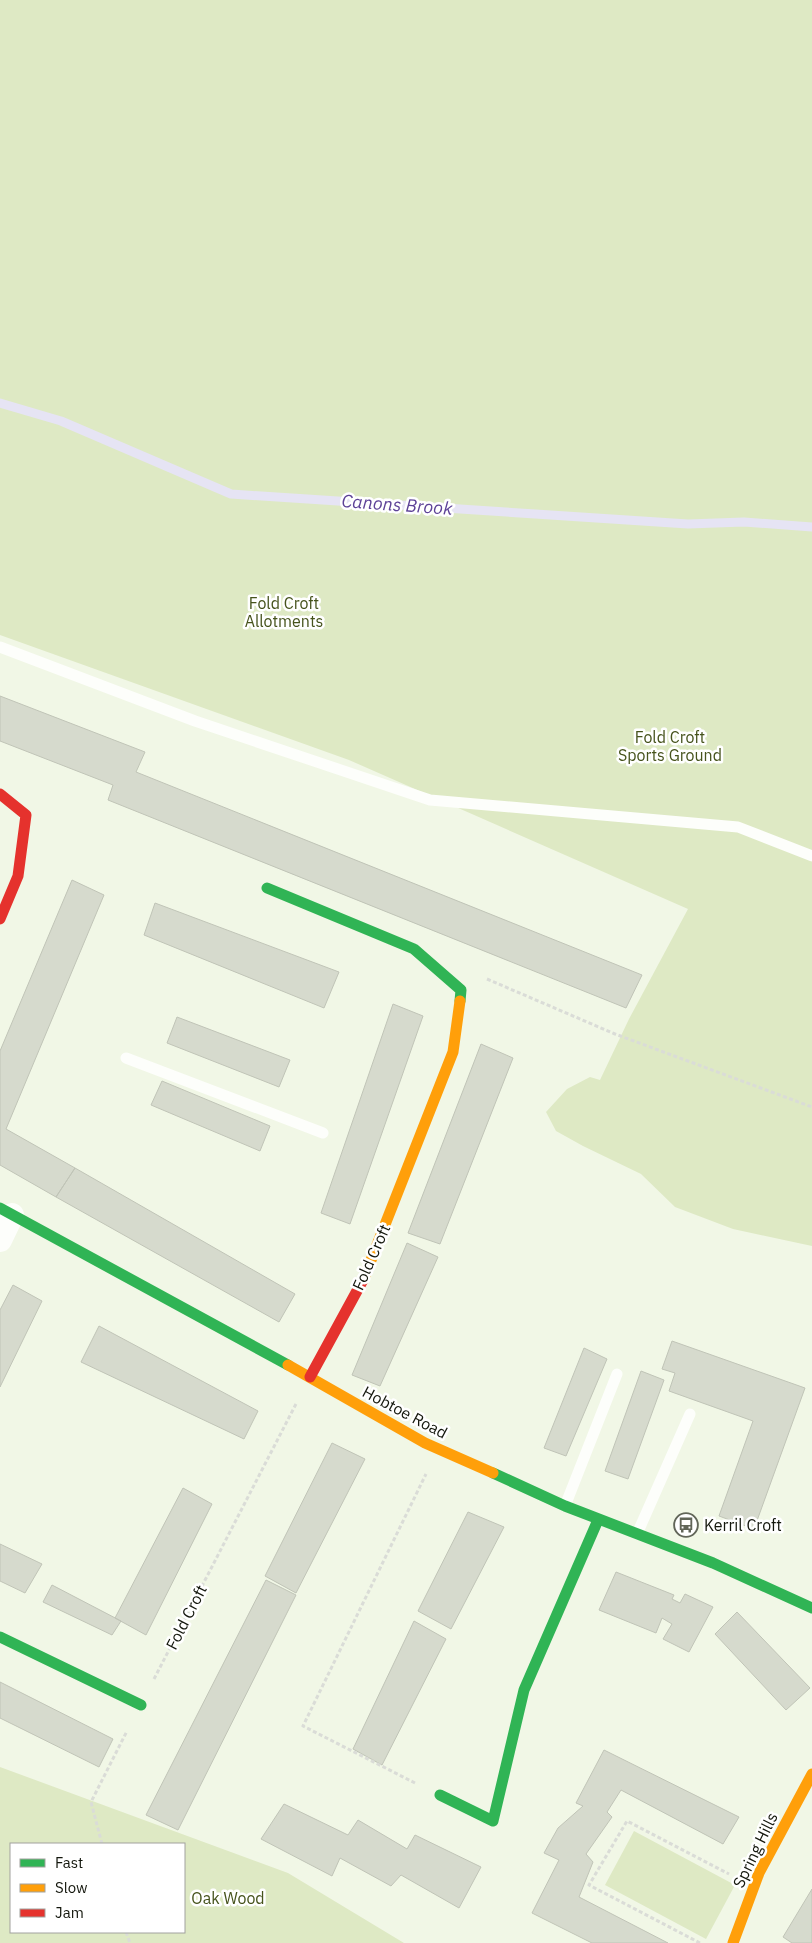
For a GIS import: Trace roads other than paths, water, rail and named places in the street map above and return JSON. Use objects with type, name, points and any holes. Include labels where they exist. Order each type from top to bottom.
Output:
[{"type":"street","points":[[0,794],[26,815],[18,876],[0,919]]},
{"type":"street","name":"Fold Croft","points":[[267,888],[414,949],[461,990],[453,1052],[369,1269],[310,1377]]},
{"type":"street","points":[[0,1240],[6,1212]]},
{"type":"street","name":"Hobtoe Road","points":[[6,1212],[438,1448],[565,1506],[714,1563],[812,1608]]},
{"type":"street","points":[[440,1795],[493,1821],[524,1690],[598,1520]]},
{"type":"street","points":[[0,1637],[141,1705]]},
{"type":"street","name":"Spring Hills","points":[[733,1943],[759,1873],[812,1774]]},
{"type":"lane","points":[[0,647],[195,721],[430,800],[738,826],[812,856]]},
{"type":"lane","points":[[126,1058],[324,1133]]},
{"type":"lane","points":[[565,1506],[617,1374]]},
{"type":"lane","points":[[637,1535],[690,1414]]},
{"type":"waterway","name":"Canons Brook","points":[[0,403],[61,421],[231,494],[688,524],[744,522],[812,527]]},
{"type":"place","name":"Kerril Croft","points":[[686,1525]]},
{"type":"park label","name":"Fold Croft Allotments","points":[[284,612]]},
{"type":"park label","name":"Fold Croft Sports Ground","points":[[670,746]]},
{"type":"park label","name":"Oak Wood","points":[[228,1898]]}]
